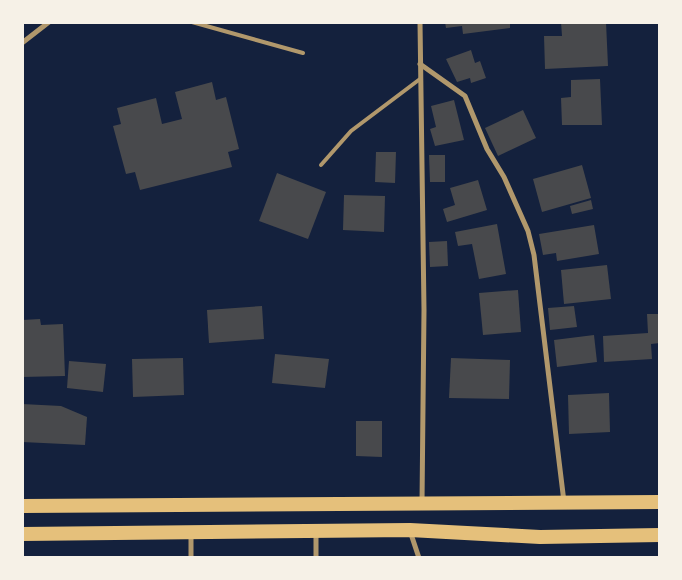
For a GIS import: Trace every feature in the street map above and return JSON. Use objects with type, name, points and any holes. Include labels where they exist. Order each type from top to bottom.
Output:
[{"type":"highway","points":[[22,506],[660,502]]},
{"type":"highway","points":[[22,534],[410,530],[540,537],[660,535]]},
{"type":"street","points":[[22,43],[49,22]]},
{"type":"street","points":[[420,22],[424,310],[422,503]]},
{"type":"street","points":[[420,64],[465,96],[487,149],[504,177],[528,231],[534,255],[564,503]]},
{"type":"street","points":[[410,530],[419,558]]},
{"type":"street","points":[[316,531],[316,558]]},
{"type":"street","points":[[191,532],[191,558]]},
{"type":"lane","points":[[192,22],[303,52]]},
{"type":"lane","points":[[321,165],[351,132],[420,79]]},
{"type":"building","points":[[445,22],[510,22],[510,28],[463,34],[462,26],[446,28]]},
{"type":"building","points":[[561,22],[606,22],[608,66],[545,69],[544,36],[562,36]]},
{"type":"building","points":[[471,50],[475,63],[480,61],[486,78],[471,83],[470,78],[457,82],[446,59]]},
{"type":"building","points":[[600,79],[602,125],[562,125],[561,98],[571,97],[571,80]]},
{"type":"building","points":[[212,82],[216,100],[226,97],[239,149],[228,152],[232,167],[140,190],[135,172],[126,174],[113,126],[121,124],[117,108],[156,98],[162,124],[182,119],[175,92]]},
{"type":"building","points":[[454,100],[464,140],[435,146],[430,129],[436,127],[431,106]]},
{"type":"building","points":[[523,110],[536,138],[498,156],[485,128]]},
{"type":"building","points":[[376,152],[396,152],[395,183],[375,182]]},
{"type":"building","points":[[429,155],[445,155],[445,182],[430,182]]},
{"type":"building","points":[[582,165],[591,198],[542,212],[533,179]]},
{"type":"building","points":[[277,173],[326,192],[308,239],[259,221]]},
{"type":"building","points":[[478,180],[487,210],[447,222],[443,209],[455,205],[450,188]]},
{"type":"building","points":[[344,195],[385,196],[384,232],[343,230]]},
{"type":"building","points":[[591,200],[593,209],[572,214],[570,206]]},
{"type":"building","points":[[497,224],[506,274],[479,279],[472,244],[458,246],[455,232]]},
{"type":"building","points":[[594,225],[599,254],[557,261],[556,253],[543,255],[539,234]]},
{"type":"building","points":[[447,241],[448,266],[430,267],[429,242]]},
{"type":"building","points":[[607,265],[611,299],[564,304],[561,270]]},
{"type":"building","points":[[518,290],[521,332],[483,335],[479,293]]},
{"type":"building","points":[[262,306],[264,339],[209,343],[207,310]]},
{"type":"building","points":[[574,306],[577,327],[550,330],[548,308]]},
{"type":"building","points":[[647,314],[660,314],[660,343],[651,344],[652,359],[604,362],[603,336],[648,333]]},
{"type":"building","points":[[40,319],[41,325],[63,324],[65,376],[22,377],[22,320]]},
{"type":"building","points":[[594,335],[597,362],[557,367],[554,340]]},
{"type":"building","points":[[275,354],[329,359],[325,388],[272,383]]},
{"type":"building","points":[[183,358],[184,395],[133,397],[132,359]]},
{"type":"building","points":[[451,358],[510,360],[509,399],[449,398]]},
{"type":"building","points":[[69,361],[106,364],[103,392],[67,388]]},
{"type":"building","points":[[609,393],[610,432],[569,434],[568,395]]},
{"type":"building","points":[[22,404],[61,406],[87,417],[85,445],[22,442]]},
{"type":"building","points":[[356,421],[382,421],[382,457],[356,456]]}]
